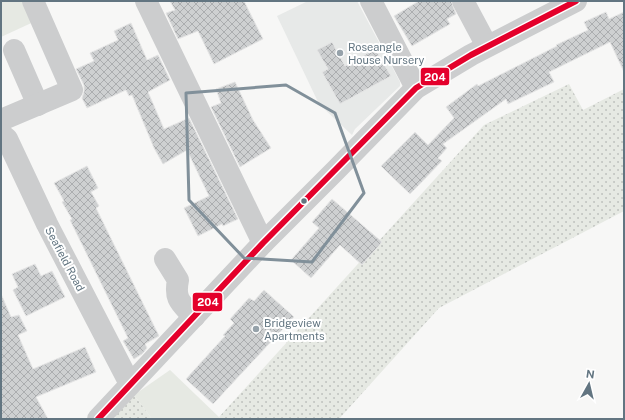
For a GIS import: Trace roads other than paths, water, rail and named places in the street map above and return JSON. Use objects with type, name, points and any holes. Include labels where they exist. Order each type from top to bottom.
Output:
[{"type":"street","points":[[1,120],[72,90],[32,1]]},
{"type":"street","points":[[146,1],[263,243]]},
{"type":"street","points":[[371,1],[416,88]]},
{"type":"street","points":[[463,1],[487,46]]},
{"type":"street","points":[[98,419],[263,243],[416,88],[487,46],[570,3]]},
{"type":"street","points":[[14,50],[38,105]]},
{"type":"street","name":"Seafield Road","points":[[1,134],[7,139],[47,224],[130,384]]},
{"type":"street","points":[[164,259],[178,280],[176,292],[179,301],[194,317]]},
{"type":"place","name":"Roseangle House Nursery","points":[[340,53]]},
{"type":"place","name":"Bridgeview Apartments","points":[[256,329]]}]
